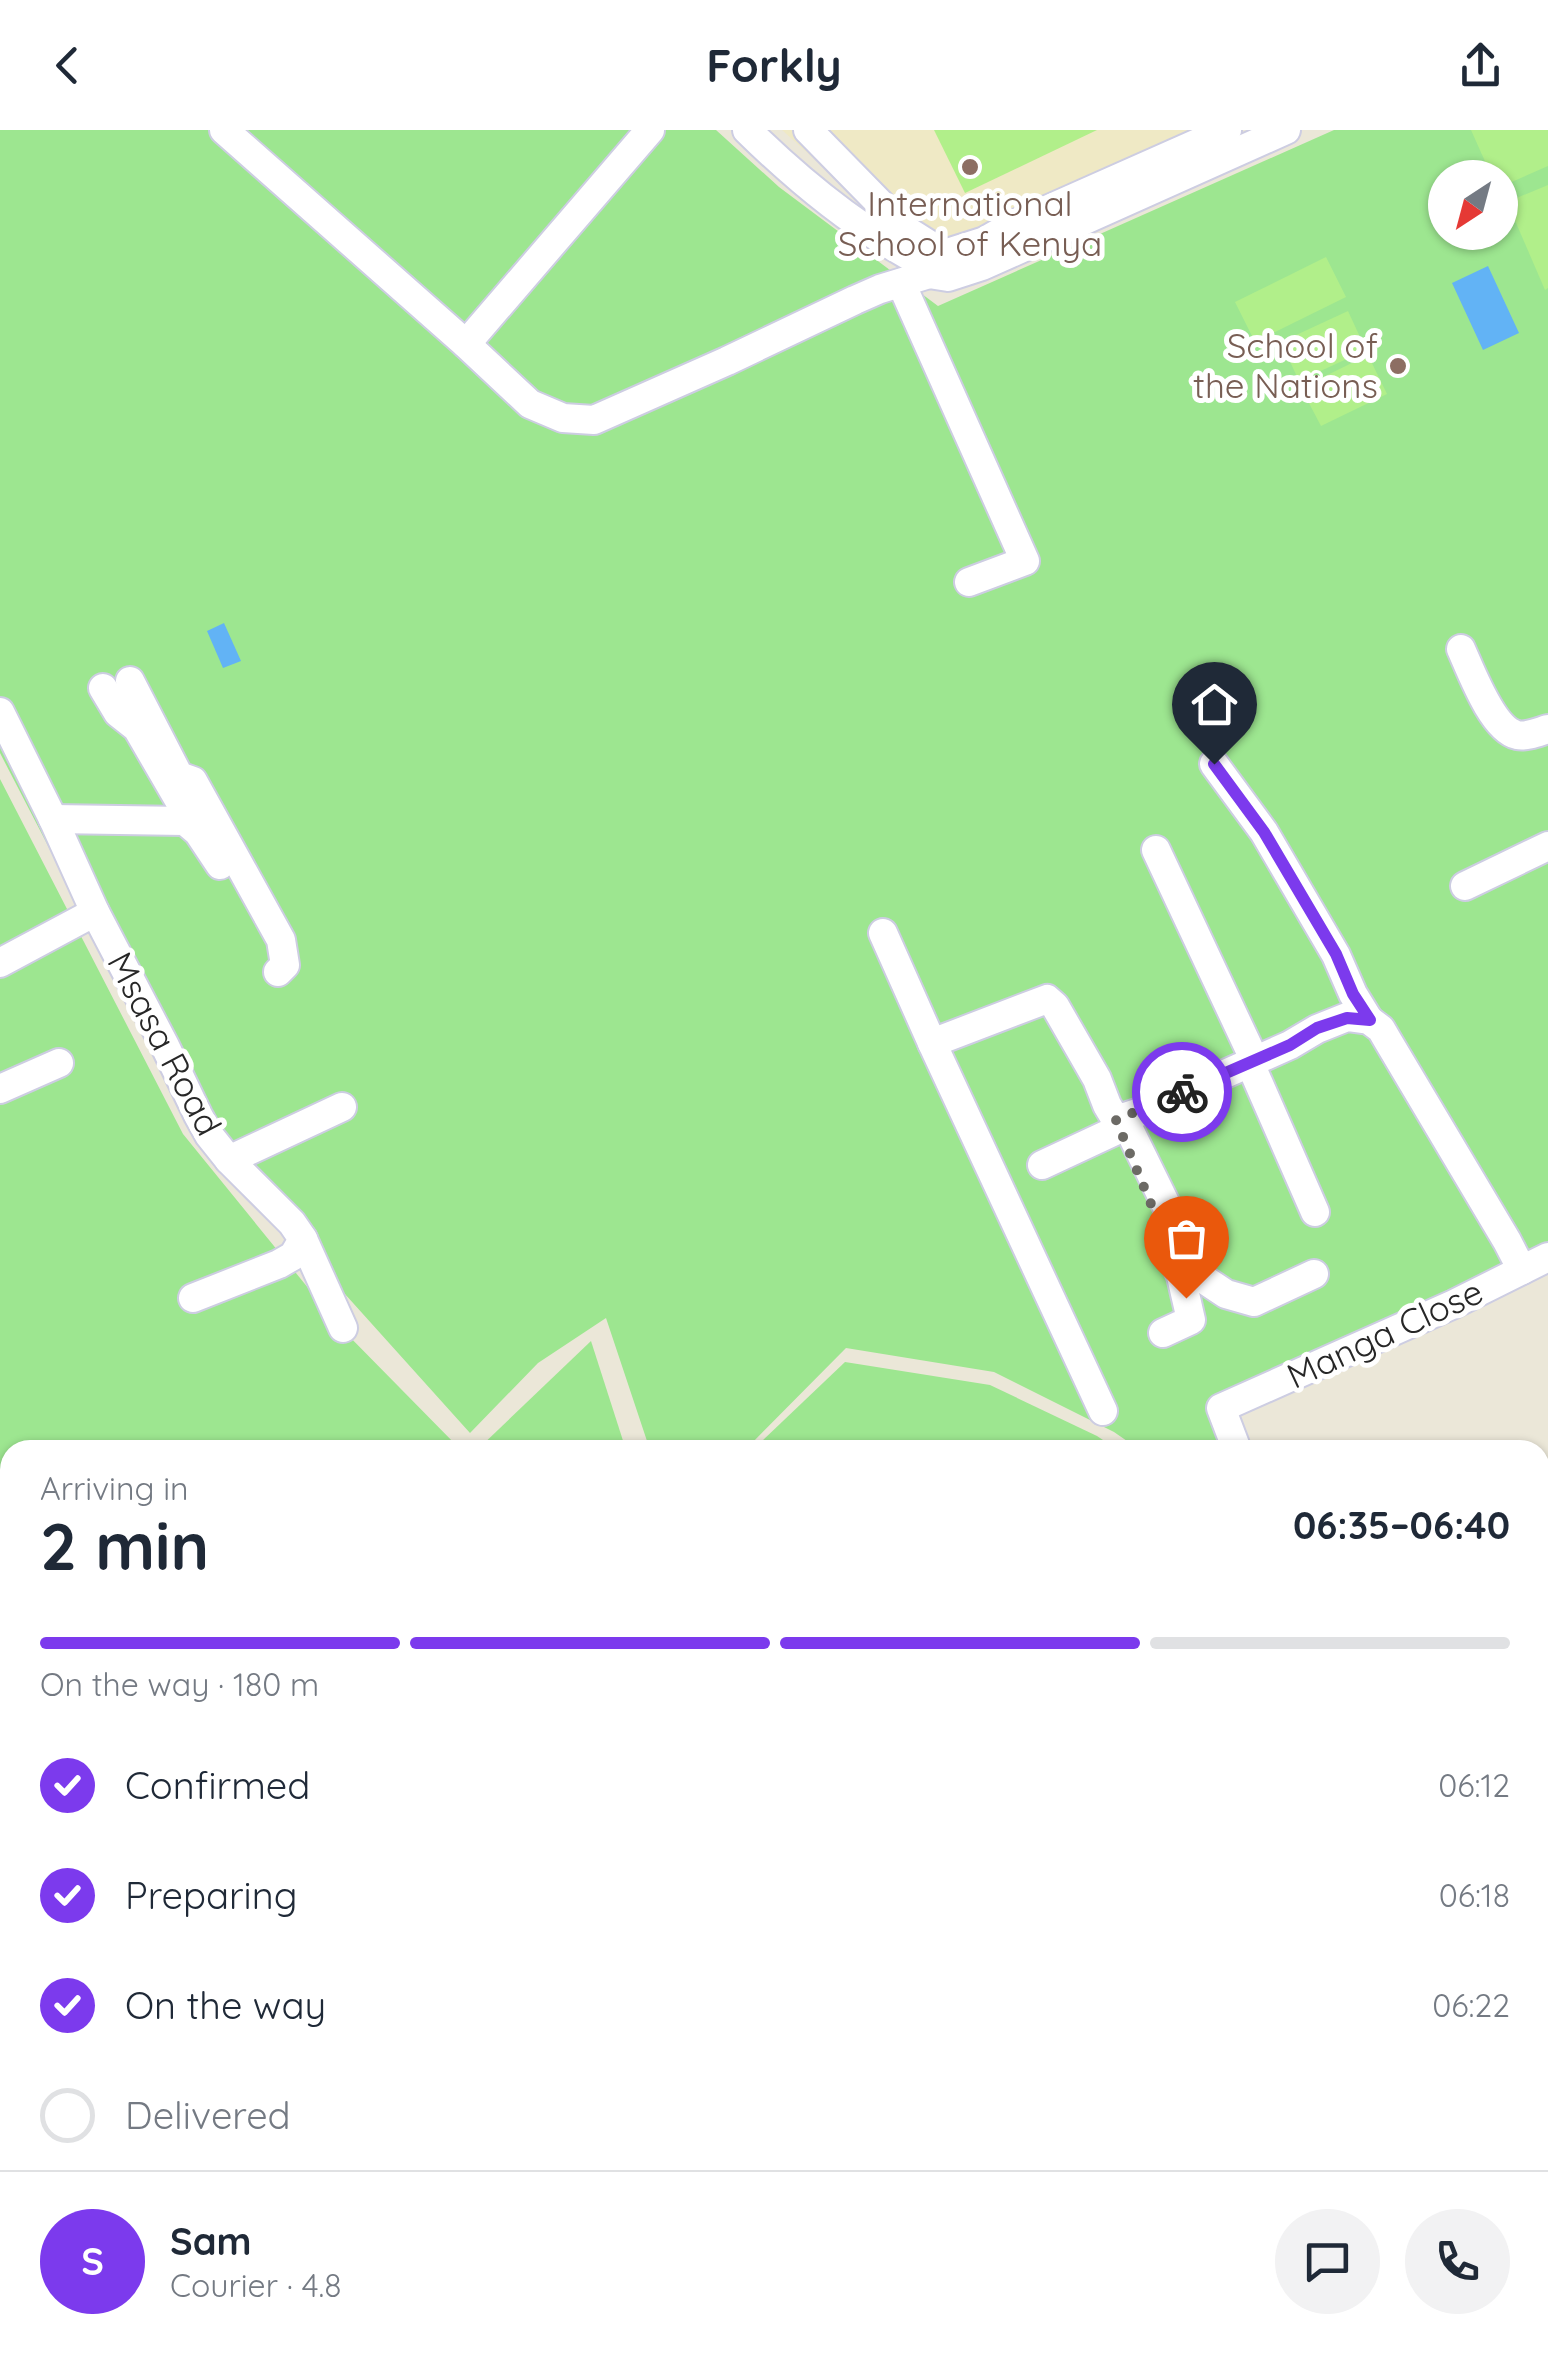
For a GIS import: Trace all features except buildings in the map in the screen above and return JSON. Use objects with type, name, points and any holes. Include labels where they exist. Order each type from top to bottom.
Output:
[{"type":"street","points":[[224,130],[530,404],[563,418],[594,420],[1227,130]]},
{"type":"street","points":[[466,344],[650,130]]},
{"type":"street","points":[[747,130],[781,163],[877,237],[923,267],[948,276],[982,266],[1286,130]]},
{"type":"street","points":[[808,130],[906,230],[923,267],[1025,562],[969,582]]},
{"type":"street","points":[[1461,650],[1501,726],[1514,734],[1527,735],[1548,729]]},
{"type":"street","points":[[53,818],[184,821],[210,846],[278,972],[285,965],[281,940],[194,781],[180,776],[117,684],[118,713],[137,728],[180,802],[184,821]]},
{"type":"street","name":"Msasa Road","points":[[0,712],[94,912],[198,1116],[230,1160],[292,1223],[343,1328]]},
{"type":"street","points":[[1214,764],[1264,832],[1336,954],[1353,994],[1381,1029],[1522,1270]]},
{"type":"street","points":[[1465,886],[1548,846]]},
{"type":"street","points":[[1156,850],[1252,1060],[1315,1212]]},
{"type":"street","points":[[1199,943],[1210,927],[1204,910]]},
{"type":"street","points":[[0,962],[94,912]]},
{"type":"street","points":[[883,932],[1103,1410]]},
{"type":"street","points":[[932,1044],[1047,999],[1055,1006],[1097,1079],[1202,1278],[1226,1294],[1254,1302],[1314,1274]]},
{"type":"street","points":[[1042,1165],[1119,1122],[1290,1045],[1317,1028],[1347,1018],[1370,1020]]},
{"type":"street","points":[[0,1089],[59,1064]]},
{"type":"street","points":[[230,1160],[342,1107]]},
{"type":"street","points":[[1119,1122],[1181,1276],[1191,1320],[1163,1333]]},
{"type":"street","points":[[192,1298],[279,1264],[293,1256],[303,1240]]},
{"type":"street","name":"Manga Close","points":[[1234,1440],[1220,1408],[1454,1304],[1548,1257]]},
{"type":"shaded area","name":"International School of Kenya","points":[[782,130],[1199,130],[954,240],[915,225],[884,222]]},
{"type":"green space","points":[[0,130],[716,130],[779,187],[938,306],[1334,130],[1548,130],[1548,1252],[1233,1412],[1245,1440],[1126,1440],[994,1372],[846,1348],[755,1440],[647,1440],[606,1318],[538,1363],[470,1433],[192,1124],[0,753]]},
{"type":"green space","points":[[934,130],[1097,130],[965,193]]},
{"type":"green space","points":[[1471,130],[1548,130],[1548,166],[1518,179],[1518,160],[1484,160]]},
{"type":"green space","points":[[1548,185],[1545,290],[1518,227],[1518,197]]},
{"type":"green space","points":[[1326,257],[1346,297],[1255,342],[1235,302]]},
{"type":"green space","points":[[1348,311],[1366,350],[1299,381],[1281,342]]},
{"type":"green space","points":[[1368,355],[1387,394],[1321,426],[1301,388]]},
{"type":"green space","points":[[0,779],[183,1134],[339,1326],[451,1440],[0,1440]]},
{"type":"green space","points":[[591,1341],[623,1440],[487,1440]]},
{"type":"green space","points":[[845,1362],[990,1385],[1103,1440],[763,1440]]},
{"type":"water","points":[[1488,266],[1519,333],[1483,350],[1452,283]]},
{"type":"water","points":[[224,623],[241,661],[223,668],[207,631]]},
{"type":"way so far","points":[[1182,1092],[1116,1120],[1181,1276],[1186,1298]]},
{"type":"place","name":"International School of Kenya","points":[[970,167]]},
{"type":"place","name":"School of the Nations","points":[[1398,366]]},
{"type":"route","points":[[1182,1092],[1290,1045],[1317,1028],[1347,1018],[1370,1020],[1264,832],[1214,764]]}]
